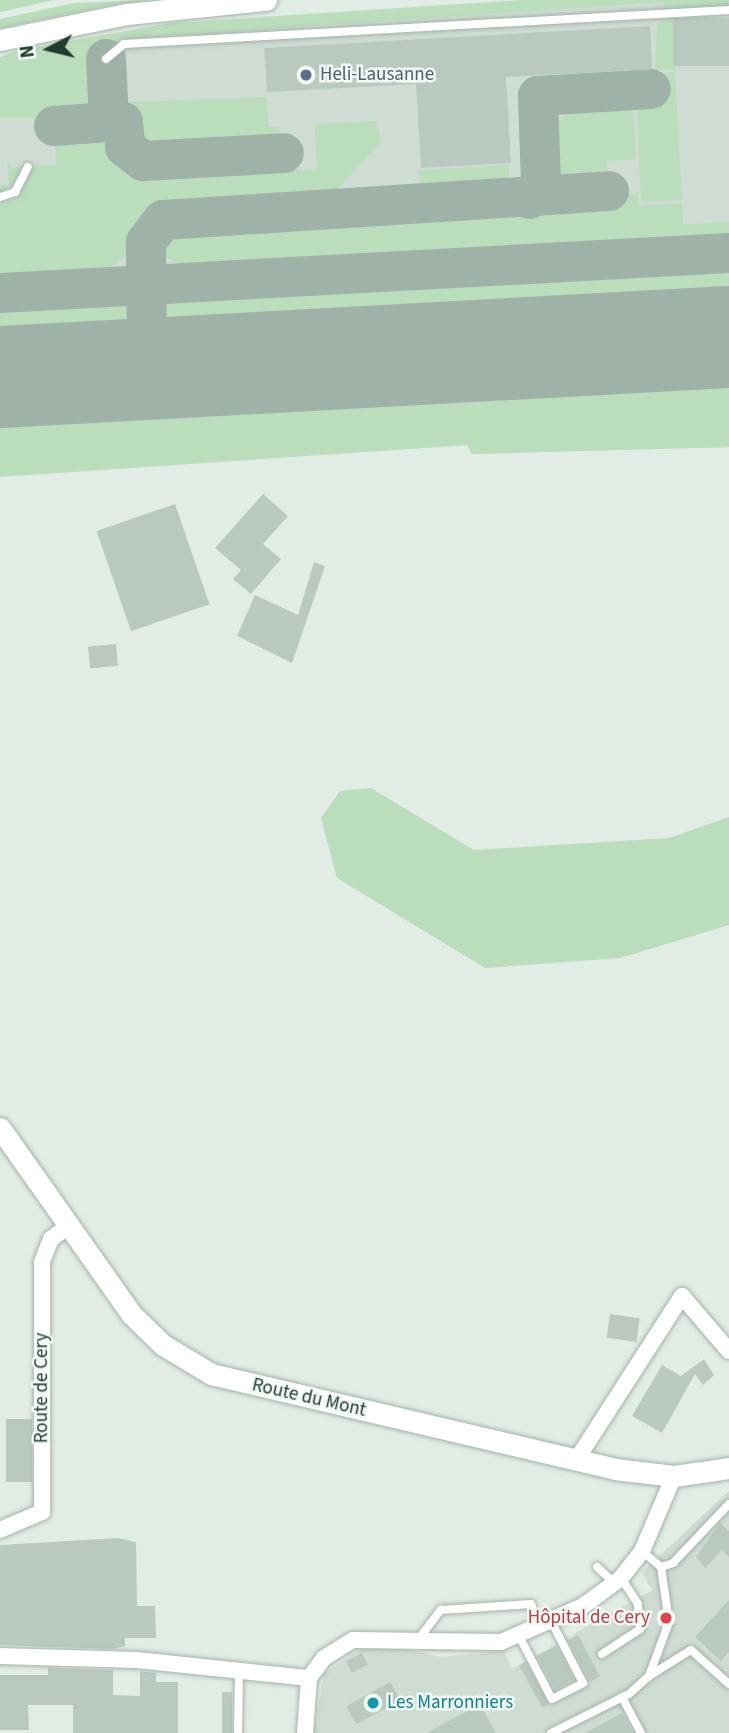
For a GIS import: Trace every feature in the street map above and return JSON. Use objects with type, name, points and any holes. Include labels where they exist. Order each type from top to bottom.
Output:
[{"type":"main road","points":[[0,40],[127,14],[267,0]]},
{"type":"main road","name":"Route du Mont","points":[[0,1128],[68,1226],[148,1332],[211,1374],[578,1459],[674,1476],[729,1468]]},
{"type":"street","name":"Route de Cery","points":[[0,1530],[42,1512],[42,1262],[51,1239],[68,1226]]},
{"type":"street","points":[[578,1459],[682,1296],[729,1351]]},
{"type":"street","points":[[305,1733],[309,1678],[324,1658],[353,1640],[418,1640],[467,1646],[519,1636],[546,1626],[618,1580],[642,1550],[674,1476]]},
{"type":"street","points":[[0,1656],[239,1670],[309,1678]]},
{"type":"lane","points":[[106,59],[124,44],[729,10]]},
{"type":"lane","points":[[0,198],[15,192],[28,167]]},
{"type":"lane","points":[[661,1567],[681,1557],[729,1504]]},
{"type":"lane","points":[[642,1550],[661,1567],[669,1622],[649,1676]]},
{"type":"lane","points":[[597,1567],[618,1580],[638,1604],[640,1629],[601,1654]]},
{"type":"lane","points":[[418,1640],[441,1610],[531,1604],[583,1684],[552,1699],[519,1636]]},
{"type":"lane","points":[[551,1733],[622,1697],[649,1676],[691,1650],[729,1684]]},
{"type":"lane","points":[[238,1733],[239,1670]]},
{"type":"lane","points":[[622,1697],[641,1733]]},
{"type":"shaded area","points":[[542,0],[729,0],[729,447],[472,454],[467,445],[0,476],[0,59],[273,17]]},
{"type":"shaded area","name":"Hôpital de Cery","points":[[729,1491],[729,1733],[314,1733],[324,1673],[361,1649],[390,1645],[440,1657],[504,1651],[512,1669],[652,1590],[642,1572]]},
{"type":"green space","points":[[0,0],[54,0],[0,12]]},
{"type":"green space","points":[[149,0],[0,28],[0,19],[74,3]]},
{"type":"green space","points":[[523,0],[729,0],[729,6],[664,9],[663,2],[124,39],[102,56],[102,106],[94,118],[0,118],[0,57],[19,50],[171,23]]},
{"type":"green space","points":[[729,16],[674,22],[676,69],[655,70],[657,24],[663,19]]},
{"type":"green space","points":[[675,72],[682,200],[641,202],[637,108],[653,106],[651,73]]},
{"type":"green space","points":[[266,97],[269,127],[281,127],[275,149],[150,155],[131,142],[128,102]]},
{"type":"green space","points":[[633,107],[636,159],[607,161],[608,185],[556,188],[552,128],[569,111]]},
{"type":"green space","points":[[376,121],[382,141],[332,195],[162,205],[142,216],[127,255],[96,279],[0,284],[0,204],[18,198],[34,166],[56,165],[54,131],[118,129],[122,151],[139,165],[285,159],[286,171],[317,169],[315,124]]},
{"type":"green space","points":[[7,160],[10,168],[22,167],[11,185],[0,193],[0,186],[9,185]]},
{"type":"green space","points":[[509,165],[508,188],[420,189],[419,170]]},
{"type":"green space","points":[[638,193],[639,206],[682,203],[683,224],[729,222],[729,244],[199,274],[166,257],[160,246],[167,232],[557,210],[557,199]]},
{"type":"green space","points":[[729,262],[729,311],[187,341],[167,332],[162,318],[165,303],[185,292]]},
{"type":"green space","points":[[113,295],[137,312],[138,327],[122,345],[0,352],[0,301]]},
{"type":"green space","points":[[729,364],[729,447],[472,454],[467,445],[0,477],[0,404]]},
{"type":"green space","points":[[371,788],[474,850],[669,838],[729,817],[729,925],[620,958],[485,968],[337,878],[321,818],[340,791]]},
{"type":"building","points":[[673,18],[729,18],[729,66],[673,66]]},
{"type":"building","points":[[650,26],[652,69],[506,77],[511,163],[421,168],[416,84],[267,92],[264,48]]},
{"type":"building","points":[[263,494],[288,516],[263,544],[281,559],[251,594],[233,579],[241,570],[215,548]]},
{"type":"building","points":[[175,504],[210,604],[131,631],[97,531]]},
{"type":"building","points":[[314,562],[325,566],[292,663],[237,636],[255,595],[298,615]]},
{"type":"building","points":[[116,644],[118,666],[90,668],[88,646]]},
{"type":"building","points":[[610,1314],[640,1318],[636,1342],[607,1338]]},
{"type":"building","points":[[704,1359],[714,1375],[703,1385],[695,1374],[662,1433],[632,1416],[662,1365],[681,1376]]},
{"type":"building","points":[[6,1419],[32,1419],[32,1482],[6,1482]]},
{"type":"building","points":[[720,1523],[729,1531],[729,1557],[722,1550],[705,1568],[696,1557]]},
{"type":"building","points":[[118,1538],[136,1542],[137,1606],[155,1606],[156,1638],[125,1638],[125,1646],[113,1649],[0,1645],[0,1545]]},
{"type":"building","points":[[729,1600],[729,1652],[721,1661],[695,1637]]},
{"type":"building","points":[[578,1635],[600,1676],[590,1682],[568,1640]]},
{"type":"building","points":[[556,1646],[574,1680],[555,1689],[537,1656]]},
{"type":"building","points":[[362,1653],[368,1665],[352,1673],[346,1661]]},
{"type":"building","points":[[525,1662],[548,1704],[542,1707],[519,1665]]},
{"type":"building","points":[[48,1668],[113,1670],[113,1695],[140,1696],[140,1671],[156,1673],[156,1682],[178,1682],[178,1733],[73,1733],[73,1705],[28,1705],[29,1730],[0,1730],[0,1675],[48,1675]]},
{"type":"building","name":"Les Marronniers","points":[[390,1682],[400,1700],[356,1725],[346,1706]]},
{"type":"building","points":[[222,1692],[232,1692],[232,1733],[222,1733]]},
{"type":"building","points":[[480,1704],[496,1733],[427,1733]]},
{"type":"building","points":[[622,1713],[633,1733],[585,1733]]},
{"type":"taxiway","points":[[54,126],[109,122],[106,59]]},
{"type":"taxiway","points":[[530,199],[541,183],[538,96],[651,89]]},
{"type":"taxiway","points":[[109,122],[123,122],[125,147],[143,161],[284,153]]},
{"type":"taxiway","points":[[108,371],[135,360],[147,344],[146,242],[163,220],[609,191]]},
{"type":"taxiway","points":[[0,293],[729,253]]},
{"type":"taxiway","points":[[150,333],[166,357],[198,366]]},
{"type":"runway","points":[[0,377],[729,337]]},
{"type":"place","name":"Heli-Lausanne","points":[[306,75]]},
{"type":"place","name":"Hôpital de Cery","points":[[666,1618]]},
{"type":"place","name":"Les Marronniers","points":[[373,1703]]}]
